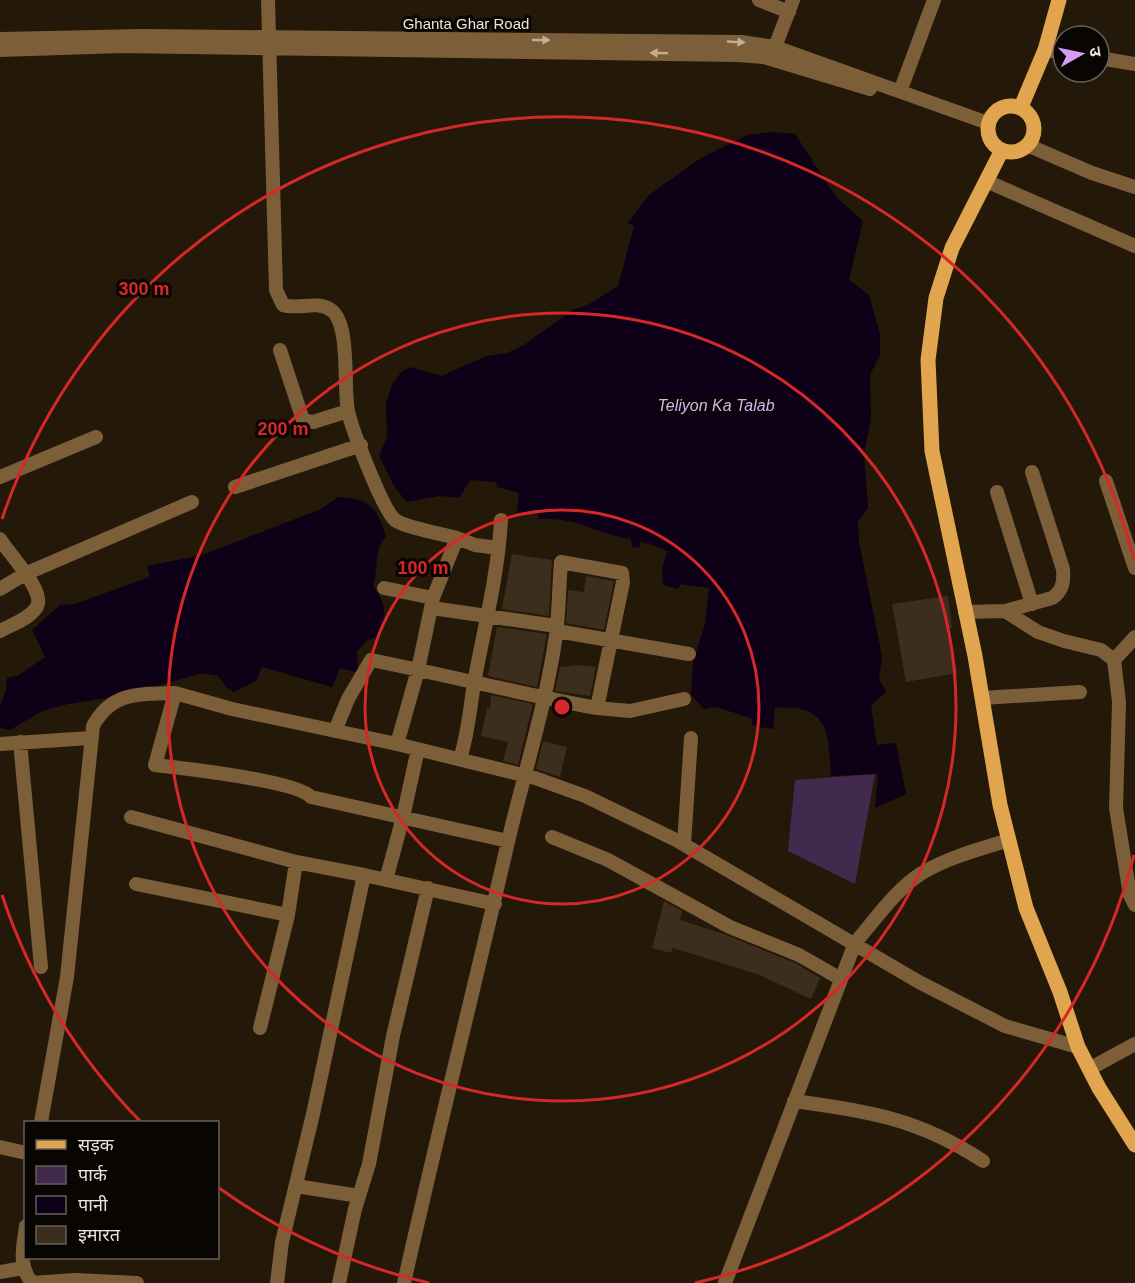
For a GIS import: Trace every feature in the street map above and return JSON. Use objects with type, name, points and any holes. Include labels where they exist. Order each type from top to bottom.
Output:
[{"type":"main road","points":[[1021,107],[1045,50],[1059,0]]},
{"type":"main road","points":[[1021,107],[1033,120],[1034,129],[1027,145],[1011,152],[1002,150],[993,144],[988,134],[988,123],[993,114],[1001,108],[1021,107]]},
{"type":"main road","points":[[1002,150],[952,248],[936,298],[928,360],[932,451],[982,698],[1000,805],[1026,908],[1060,992],[1078,1047],[1091,1068],[1099,1088],[1135,1145]]},
{"type":"street","points":[[268,0],[276,290],[282,304],[292,308],[319,306],[330,308],[338,315],[342,330],[348,411],[386,507],[396,521],[475,545],[498,548]]},
{"type":"street","points":[[759,0],[791,6],[775,46]]},
{"type":"street","points":[[901,89],[934,0]]},
{"type":"street","name":"Ghanta Ghar Road","points":[[0,39],[142,36],[269,44],[737,54],[764,57],[898,98],[921,100]]},
{"type":"street","name":"Ghanta Ghar Road","points":[[0,50],[269,44],[663,40],[741,42],[775,46],[901,89],[921,100],[988,123]]},
{"type":"street","points":[[1045,50],[1051,51]]},
{"type":"street","points":[[1111,60],[1135,64]]},
{"type":"street","points":[[1027,145],[1092,173],[1135,187]]},
{"type":"street","points":[[986,181],[1135,246]]},
{"type":"street","points":[[280,350],[303,420],[313,422],[348,411]]},
{"type":"street","points":[[0,477],[96,437]]},
{"type":"street","points":[[235,487],[361,446]]},
{"type":"street","points":[[965,612],[1005,611],[1059,594],[1064,580],[1060,560],[1032,472]]},
{"type":"street","points":[[1106,482],[1135,568]]},
{"type":"street","points":[[997,492],[1032,604]]},
{"type":"street","points":[[0,590],[25,574],[192,502]]},
{"type":"street","points":[[460,759],[470,722],[474,684],[489,615],[501,520]]},
{"type":"street","points":[[397,744],[418,670],[433,603],[457,538]]},
{"type":"street","points":[[0,539],[37,591],[39,601],[37,608],[0,632]]},
{"type":"street","points":[[404,1283],[439,1126],[495,904],[508,841],[526,777],[556,628],[561,562],[622,573],[623,582],[597,708]]},
{"type":"street","points":[[384,588],[433,603],[556,628],[611,642],[690,654]]},
{"type":"street","points":[[1005,611],[1038,632],[1101,650],[1114,660],[1119,702],[1116,808],[1130,895],[1135,905]]},
{"type":"street","points":[[1114,660],[1135,637]]},
{"type":"street","points":[[335,731],[348,699],[371,660],[474,684],[597,708],[630,711],[684,699]]},
{"type":"street","points":[[982,698],[1080,692]]},
{"type":"street","points":[[175,693],[156,765],[282,786],[307,792],[311,797],[508,841]]},
{"type":"street","points":[[41,1121],[67,977],[90,738],[100,712],[122,698],[135,695],[175,693],[232,709],[460,759],[585,796],[684,844],[920,982],[1005,1026],[1078,1047]]},
{"type":"street","points":[[0,744],[90,738]]},
{"type":"street","points":[[684,844],[691,738]]},
{"type":"street","points":[[20,742],[41,967]]},
{"type":"street","points":[[386,880],[404,817],[418,749]]},
{"type":"street","points":[[130,817],[296,862],[428,888],[495,904]]},
{"type":"street","points":[[552,837],[608,860],[730,927],[799,955],[841,979]]},
{"type":"street","points":[[725,1283],[855,943],[888,904],[921,874],[962,855],[1009,840]]},
{"type":"street","points":[[260,1028],[288,915],[296,862]]},
{"type":"street","points":[[277,1283],[282,1242],[364,875]]},
{"type":"street","points":[[136,884],[288,915]]},
{"type":"street","points":[[339,1283],[359,1196],[369,1164],[393,1036],[428,888]]},
{"type":"street","points":[[1091,1068],[1135,1044]]},
{"type":"street","points":[[794,1101],[885,1115],[950,1139],[983,1161]]},
{"type":"street","points":[[0,1147],[24,1153]]},
{"type":"street","points":[[296,1186],[359,1196]]},
{"type":"street","points":[[24,1247],[22,1268],[32,1283],[137,1283]]},
{"type":"street","points":[[0,1272],[22,1268]]},
{"type":"green space","points":[[875,774],[855,884],[788,851],[795,780]]},
{"type":"water","name":"Teliyon Ka Talab","points":[[773,132],[795,134],[836,197],[863,221],[849,280],[869,295],[880,334],[880,355],[870,375],[871,419],[864,453],[868,508],[858,521],[859,542],[882,656],[879,679],[886,692],[871,706],[877,745],[896,743],[906,794],[875,808],[878,774],[831,776],[826,734],[816,716],[793,708],[775,708],[773,729],[753,726],[751,718],[716,707],[704,709],[691,695],[693,662],[705,624],[709,588],[680,584],[678,589],[663,585],[662,569],[667,551],[641,541],[639,548],[632,547],[631,539],[576,523],[539,519],[537,510],[517,513],[519,493],[497,487],[496,482],[470,480],[459,498],[440,496],[406,502],[393,484],[379,456],[387,437],[386,403],[392,385],[401,372],[411,367],[441,376],[487,356],[507,353],[524,345],[574,309],[586,306],[618,286],[634,226],[628,223],[649,195],[701,158],[747,135]]},
{"type":"water","points":[[338,497],[357,500],[370,506],[379,518],[386,536],[379,548],[373,586],[383,604],[384,622],[379,636],[366,641],[357,652],[358,673],[340,668],[332,687],[262,667],[256,681],[234,692],[227,688],[218,676],[203,673],[121,696],[68,704],[42,711],[10,730],[0,728],[0,707],[6,690],[7,678],[19,675],[45,657],[32,630],[60,605],[74,604],[150,577],[147,566],[202,555],[321,509]]},
{"type":"building","points":[[512,554],[552,560],[549,616],[502,609]]},
{"type":"building","points":[[586,576],[614,581],[604,630],[566,623],[568,590],[584,592]]},
{"type":"building","points":[[948,596],[952,628],[949,628],[957,673],[906,682],[892,604]]},
{"type":"building","points":[[497,627],[547,634],[537,687],[488,676]]},
{"type":"building","points":[[576,665],[596,667],[590,696],[555,691],[560,667]]},
{"type":"building","points":[[491,695],[533,704],[518,765],[503,761],[508,742],[481,736],[487,708],[490,709]]},
{"type":"building","points":[[543,741],[567,747],[560,777],[536,769]]},
{"type":"building","points":[[664,901],[682,911],[680,920],[724,934],[795,963],[820,978],[811,999],[757,974],[673,948],[671,953],[652,948]]}]
